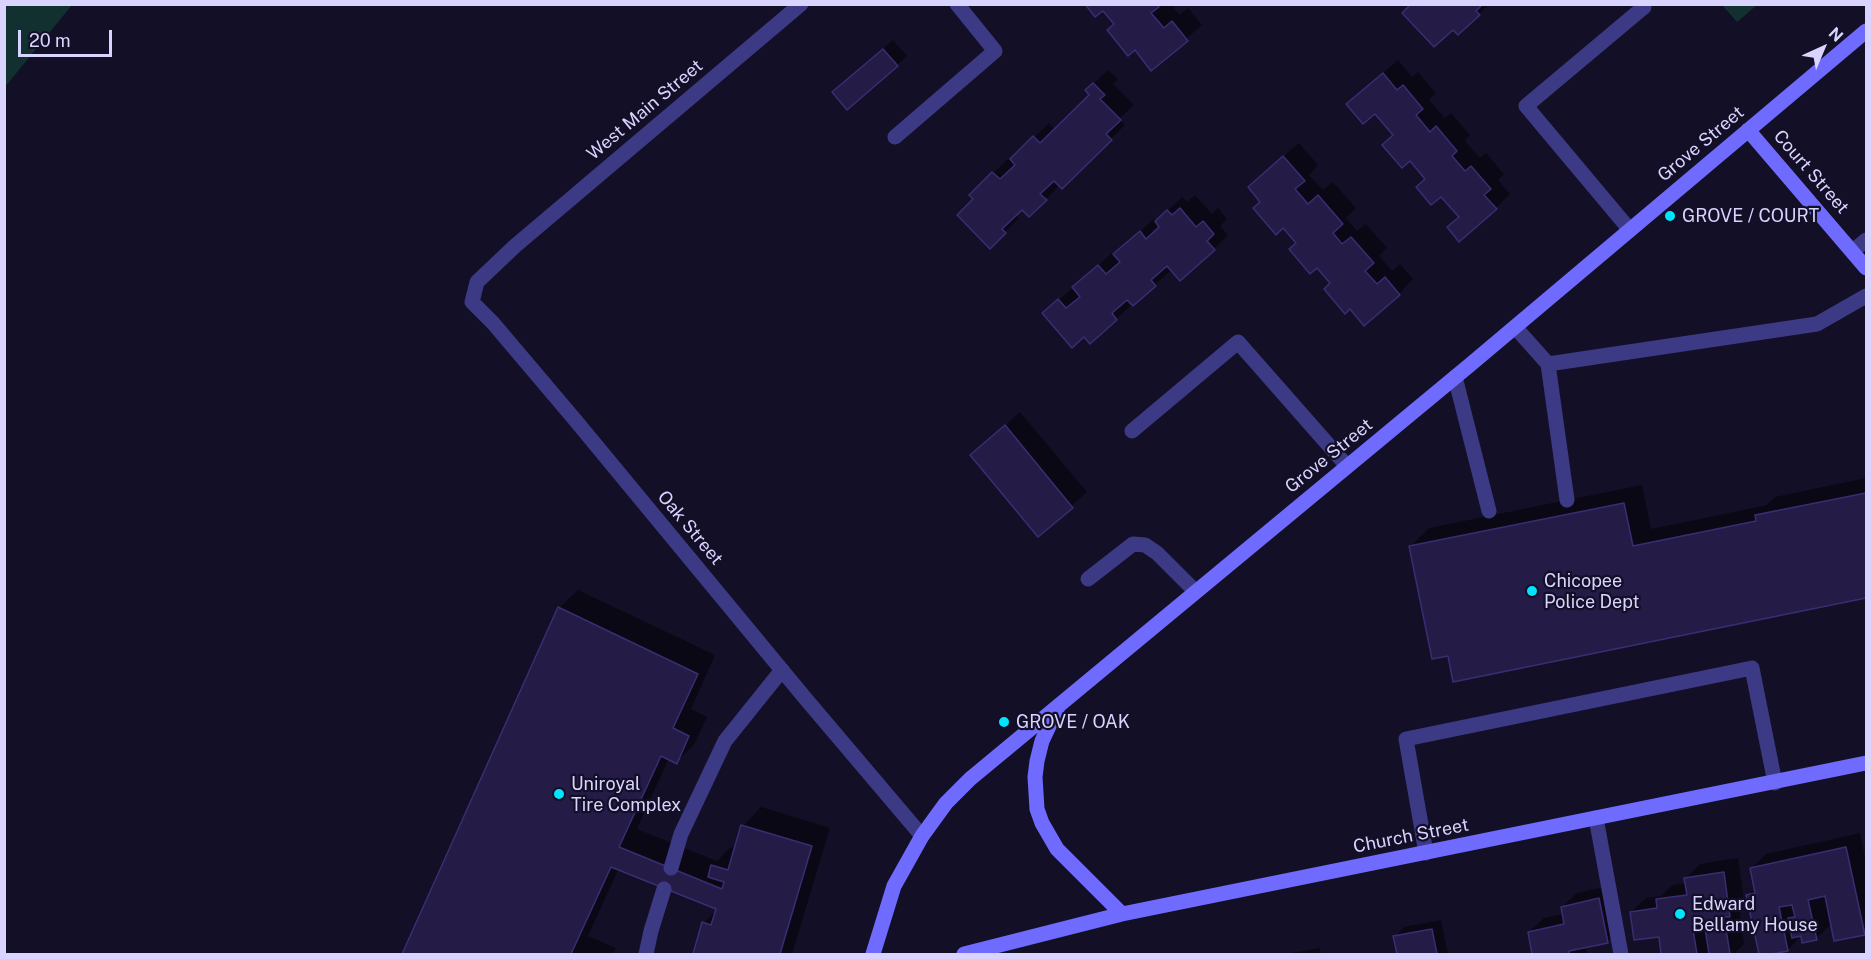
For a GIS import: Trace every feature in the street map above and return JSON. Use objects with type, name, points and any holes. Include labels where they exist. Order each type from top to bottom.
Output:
[{"type":"main road","name":"Grove Street","points":[[873,954],[894,886],[922,836],[946,803],[970,779],[1060,702],[1515,327],[1866,31]]},
{"type":"main road","name":"Court Street","points":[[1748,130],[1866,268]]},
{"type":"main road","points":[[1060,702],[1042,741],[1037,761],[1035,777],[1037,809],[1058,849],[1122,914]]},
{"type":"main road","name":"Church Street","points":[[964,954],[1122,914],[1866,765]]},
{"type":"street","name":"West Main Street","points":[[515,246],[801,4]]},
{"type":"street","points":[[895,137],[995,51],[957,4]]},
{"type":"street","points":[[1630,230],[1526,106],[1644,7]]},
{"type":"street","points":[[1853,251],[1866,240]]},
{"type":"street","name":"Oak Street","points":[[515,246],[477,282],[472,302],[493,323],[576,421],[922,836]]},
{"type":"street","points":[[1548,364],[1817,324],[1866,296]]},
{"type":"street","points":[[1515,327],[1548,364],[1567,500]]},
{"type":"street","points":[[1132,431],[1239,342],[1347,466]]},
{"type":"street","points":[[1455,377],[1489,511]]},
{"type":"street","points":[[1088,579],[1133,544],[1145,545],[1157,553],[1195,591]]},
{"type":"street","points":[[1426,853],[1406,739],[1752,668],[1775,783]]},
{"type":"street","points":[[671,868],[681,834],[725,741],[782,670]]},
{"type":"street","points":[[1596,818],[1621,954]]},
{"type":"street","points":[[646,954],[664,889]]},
{"type":"green space","points":[[4,5],[72,5],[5,87]]},
{"type":"green space","points":[[1722,5],[1757,5],[1737,22]]},
{"type":"building","points":[[1085,4],[1157,4],[1159,7],[1151,13],[1164,28],[1172,21],[1188,41],[1151,71],[1135,50],[1128,56],[1107,30],[1114,24],[1103,11],[1095,17]]},
{"type":"building","points":[[1411,4],[1483,4],[1476,11],[1480,15],[1458,35],[1453,30],[1434,47],[1402,13]]},
{"type":"building","points":[[883,49],[898,66],[847,110],[832,92]]},
{"type":"building","points":[[1383,73],[1397,90],[1403,85],[1423,109],[1416,115],[1430,132],[1436,126],[1457,151],[1452,156],[1465,171],[1471,166],[1491,189],[1484,195],[1497,209],[1459,242],[1447,227],[1459,217],[1441,197],[1431,205],[1416,187],[1425,179],[1410,161],[1402,168],[1382,145],[1393,135],[1375,114],[1363,124],[1346,104]]},
{"type":"building","points":[[1093,83],[1105,95],[1100,99],[1121,120],[1106,134],[1112,140],[1062,189],[1054,181],[1040,194],[1047,200],[1029,217],[1022,210],[1002,229],[1006,233],[990,249],[957,215],[973,199],[969,195],[992,172],[1000,179],[1015,165],[1010,159],[1033,136],[1040,143],[1089,95],[1085,90]]},
{"type":"building","points":[[1283,156],[1305,181],[1295,189],[1308,204],[1318,195],[1343,224],[1333,233],[1342,244],[1351,237],[1374,263],[1365,271],[1377,284],[1385,277],[1400,295],[1364,326],[1350,309],[1345,314],[1324,289],[1330,283],[1317,268],[1310,274],[1289,249],[1296,243],[1283,228],[1276,235],[1253,208],[1260,202],[1248,187]]},
{"type":"building","points":[[1180,208],[1196,227],[1203,221],[1214,234],[1207,241],[1215,250],[1180,281],[1167,266],[1151,280],[1156,286],[1133,306],[1127,300],[1112,313],[1117,320],[1090,344],[1084,337],[1072,348],[1042,313],[1058,299],[1066,308],[1080,297],[1072,287],[1098,265],[1106,274],[1120,262],[1113,254],[1140,231],[1146,239],[1159,227],[1155,221],[1167,210],[1172,215]]},
{"type":"building","points":[[1005,425],[1073,508],[1038,537],[970,455]]},
{"type":"building","points":[[1866,493],[1866,598],[1453,682],[1448,656],[1432,659],[1409,546],[1624,503],[1633,546],[1756,521],[1755,515]]},
{"type":"building","name":"Uniroyal Tire Complex","points":[[558,607],[698,674],[673,728],[689,736],[677,764],[661,756],[619,847],[722,889],[724,882],[708,877],[711,865],[728,870],[741,825],[812,846],[780,954],[693,954],[702,922],[711,925],[716,909],[611,867],[571,954],[402,954]]},
{"type":"building","points":[[1846,847],[1865,935],[1834,941],[1825,896],[1808,900],[1817,940],[1802,943],[1801,936],[1792,938],[1788,918],[1795,917],[1792,905],[1779,907],[1788,951],[1759,954],[1746,895],[1755,893],[1750,868]]},
{"type":"building","name":"Edward Bellamy House","points":[[1724,872],[1730,917],[1724,917],[1730,954],[1709,954],[1704,922],[1692,923],[1697,954],[1661,954],[1659,937],[1634,940],[1630,912],[1657,908],[1656,899],[1687,895],[1684,878]]},
{"type":"building","points":[[1599,898],[1608,943],[1569,951],[1569,954],[1532,954],[1528,932],[1564,924],[1561,907]]},
{"type":"building","points":[[1432,929],[1437,954],[1397,954],[1393,936]]},
{"type":"place","name":"GROVE / COURT","points":[[1670,216]]},
{"type":"place","name":"Chicopee Police Dept","points":[[1532,591]]},
{"type":"place","name":"GROVE / OAK","points":[[1004,722]]},
{"type":"place","name":"Uniroyal Tire Complex","points":[[559,794]]},
{"type":"place","name":"Edward Bellamy House","points":[[1680,914]]}]
